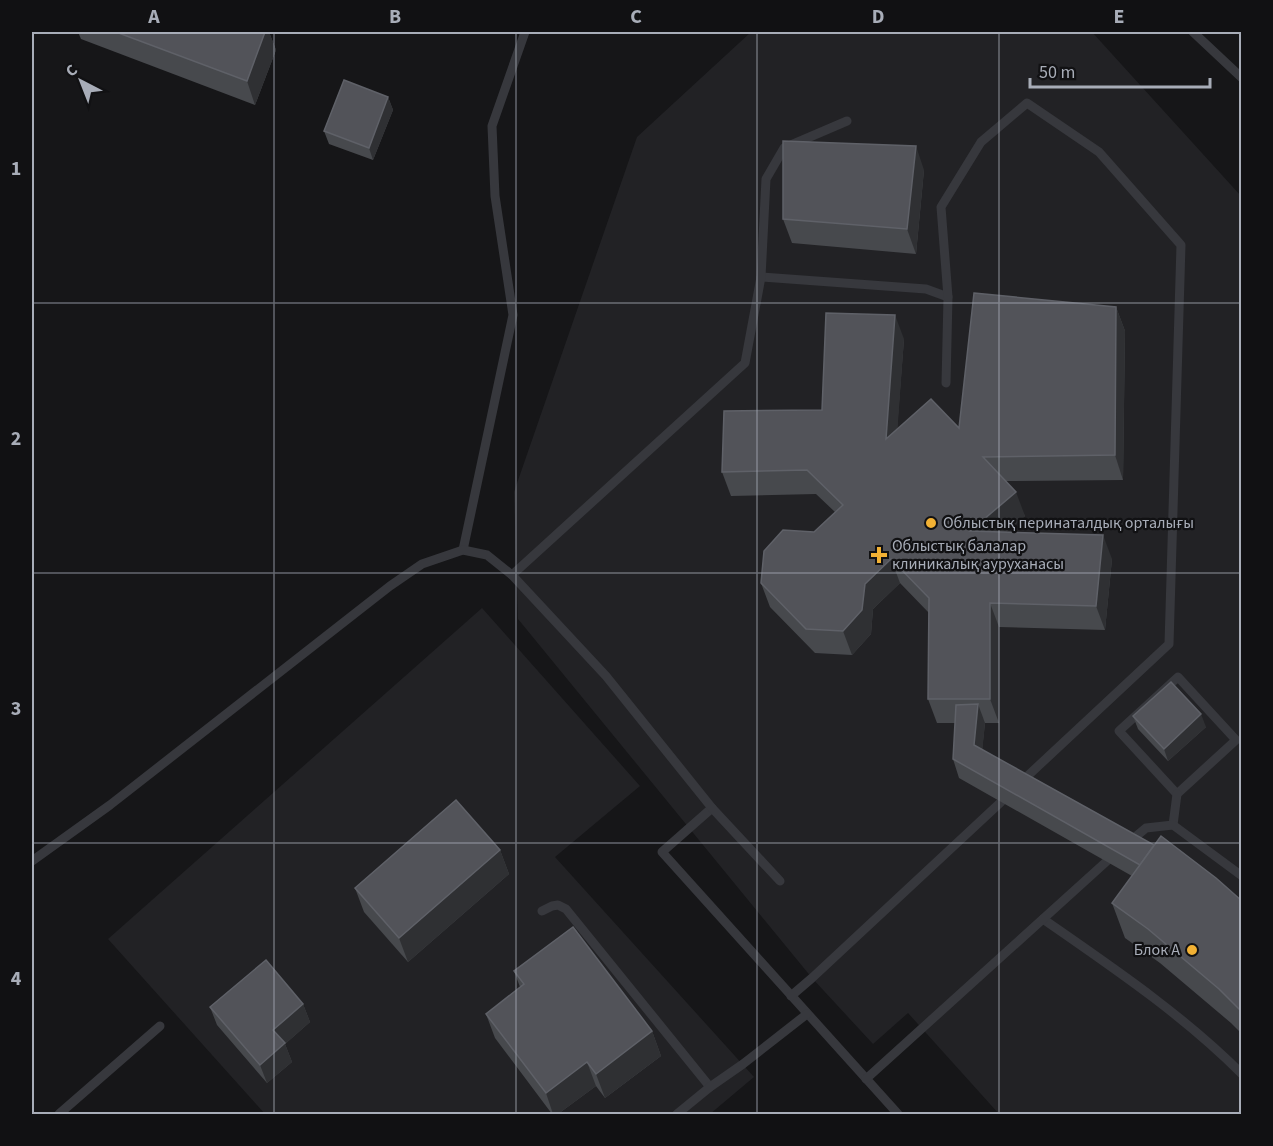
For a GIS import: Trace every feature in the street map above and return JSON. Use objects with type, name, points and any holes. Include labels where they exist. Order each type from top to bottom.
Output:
[{"type":"lane","points":[[463,550],[513,315],[495,196],[492,126],[525,32]]},
{"type":"lane","points":[[1193,32],[1242,78]]},
{"type":"lane","points":[[946,383],[948,297],[941,207],[981,142],[1027,103],[1099,152],[1181,244],[1169,644],[1018,784]]},
{"type":"lane","points":[[512,575],[745,363],[761,277],[766,179],[784,148],[847,121]]},
{"type":"lane","points":[[761,277],[926,289],[948,297]]},
{"type":"lane","points":[[32,861],[110,805],[390,586],[422,564],[463,550],[487,555],[512,575],[606,676],[712,808],[780,880]]},
{"type":"lane","points":[[1173,825],[1177,794],[1239,737],[1178,677],[1119,731],[1177,794]]},
{"type":"lane","points":[[791,996],[1001,802]]},
{"type":"lane","points":[[712,808],[662,852],[898,1114]]},
{"type":"lane","points":[[1126,844],[1146,828],[1173,825],[1242,876]]},
{"type":"lane","points":[[866,1079],[1107,861]]},
{"type":"lane","points":[[542,911],[558,905],[566,909],[710,1087]]},
{"type":"lane","points":[[1043,919],[1118,971],[1191,1027],[1242,1074]]},
{"type":"lane","points":[[677,1114],[807,1014]]},
{"type":"lane","points":[[59,1114],[159,1026]]},
{"type":"shaded area","name":"Облыстық балалар клиникалық ауруханасы","points":[[751,32],[1092,32],[1241,196],[1241,1114],[999,1114],[908,1013],[873,1044],[812,978],[518,619],[514,492],[637,137]]},
{"type":"shaded area","points":[[482,608],[640,786],[555,857],[754,1077],[710,1114],[265,1114],[108,939]]},
{"type":"building","points":[[116,32],[265,32],[247,81]]},
{"type":"building","points":[[344,80],[388,97],[369,148],[324,131]]},
{"type":"building","points":[[783,141],[916,146],[907,229],[783,219]]},
{"type":"building","name":"Облыстық перинаталдық орталығы","points":[[974,293],[1116,307],[1115,455],[983,457],[1016,492],[970,531],[1103,535],[1096,606],[990,603],[990,699],[928,699],[929,598],[891,559],[865,584],[862,610],[843,631],[806,629],[761,583],[764,551],[783,530],[814,532],[843,505],[807,470],[722,472],[724,411],[822,410],[826,313],[895,315],[886,439],[931,399],[959,428]]},
{"type":"building","points":[[1171,682],[1201,714],[1164,749],[1133,716]]},
{"type":"building","points":[[978,704],[974,745],[1154,845],[1140,865],[953,759],[956,705]]},
{"type":"building","points":[[456,800],[500,850],[399,938],[355,888]]},
{"type":"building","name":"Блок А","points":[[1161,836],[1242,901],[1242,1012],[1219,989],[1148,929],[1112,903]]},
{"type":"building","points":[[573,927],[652,1031],[596,1074],[587,1062],[546,1093],[486,1014],[524,984],[514,971]]},
{"type":"building","points":[[266,960],[303,1004],[273,1030],[285,1043],[260,1065],[210,1007]]},
{"type":"place","name":"Облыстық перинаталдық орталығы","points":[[931,523]]},
{"type":"place","name":"Облыстық балалар клиникалық ауруханасы","points":[[879,555]]},
{"type":"place","name":"Блок А","points":[[1192,950]]}]
